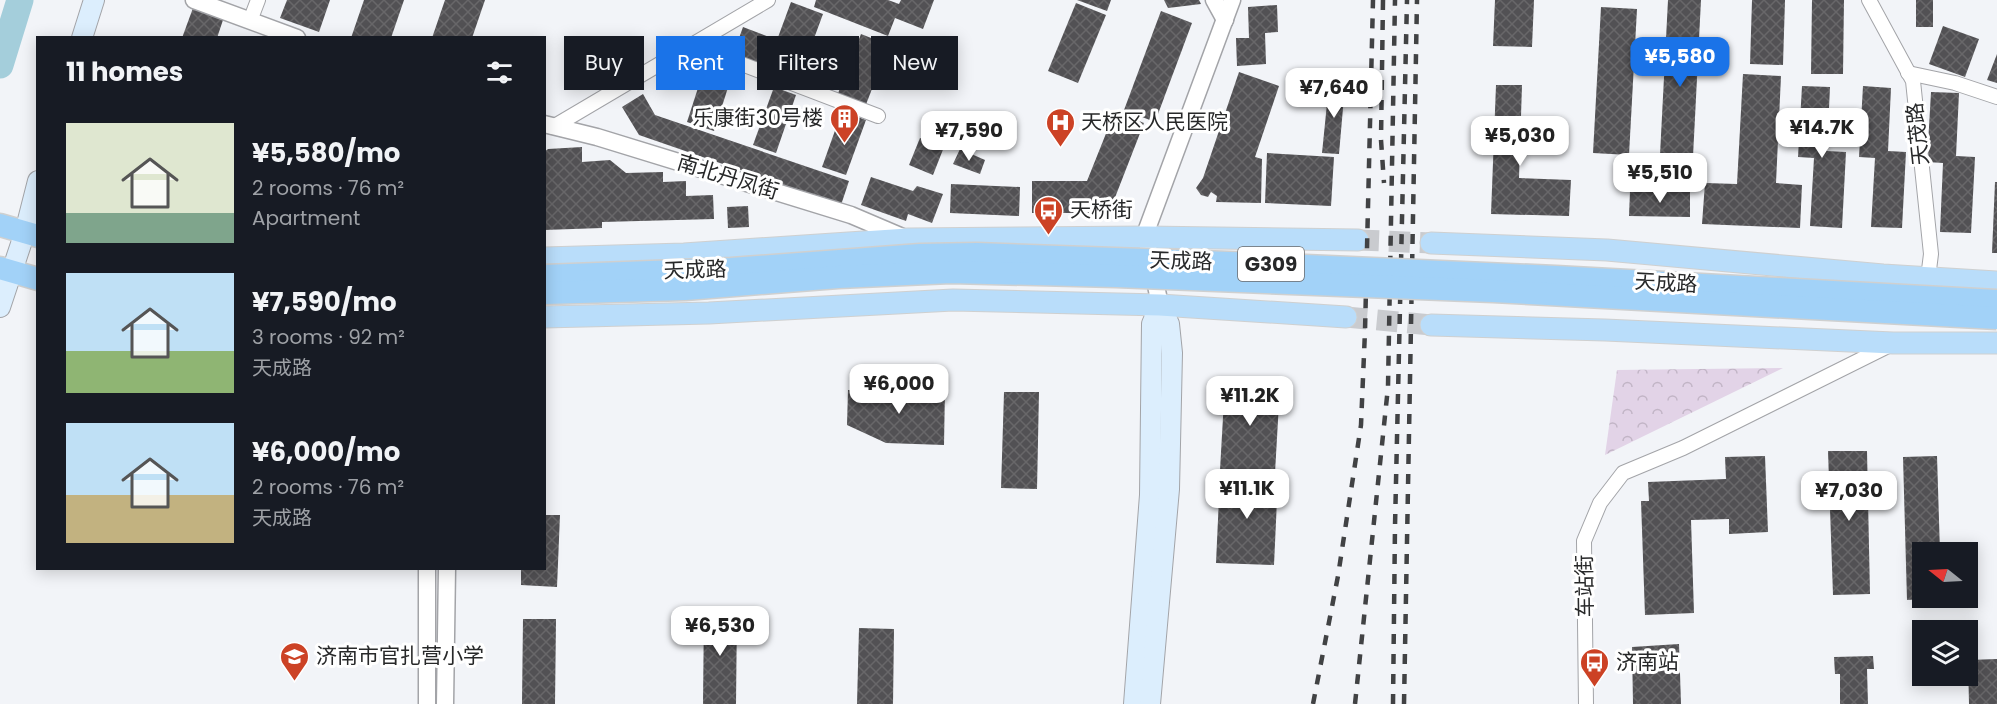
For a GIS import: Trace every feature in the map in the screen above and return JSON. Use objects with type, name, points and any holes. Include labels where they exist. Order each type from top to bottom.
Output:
[{"type":"highway","points":[[0,225],[31,234]]},
{"type":"highway","name":"天成路","points":[[546,276],[731,269],[921,255],[977,254],[1532,276],[1997,301]]},
{"type":"highway","points":[[5,270],[36,278]]},
{"type":"highway","name":"天成路","points":[[546,292],[685,289],[838,277],[962,272],[1493,291],[1997,318]]},
{"type":"main road","points":[[83,36],[94,0]]},
{"type":"main road","points":[[0,307],[5,270],[31,234],[36,196]]},
{"type":"main road","name":"天成路","points":[[546,258],[684,254],[908,239],[1146,237],[1358,240]]},
{"type":"main road","name":"天成路","points":[[1431,243],[1607,250],[1997,282]]},
{"type":"main road","name":"天成路","points":[[546,318],[709,313],[953,300],[1160,305],[1346,317]]},
{"type":"main road","points":[[1134,704],[1150,495],[1152,324],[1160,305]]},
{"type":"main road","points":[[1150,704],[1170,444],[1172,354],[1169,324],[1160,305]]},
{"type":"main road","points":[[1431,324],[1893,343],[1997,343]]},
{"type":"street","points":[[194,0],[291,36]]},
{"type":"street","points":[[250,21],[258,0]]},
{"type":"street","points":[[707,36],[768,0]]},
{"type":"street","points":[[1214,0],[1225,20]]},
{"type":"street","points":[[1160,305],[1146,237],[1147,229],[1232,0]]},
{"type":"street","name":"天茂路","points":[[1869,0],[1912,81],[1931,254],[1928,278]]},
{"type":"street","points":[[745,65],[878,116]]},
{"type":"street","points":[[547,128],[656,66]]},
{"type":"street","points":[[1908,73],[1955,83],[1997,97]]},
{"type":"street","name":"南北丹凤街","points":[[547,128],[597,137],[851,215],[908,239]]},
{"type":"street","name":"车站街","points":[[1586,704],[1584,541],[1600,502],[1623,473],[1683,448],[1893,343]]},
{"type":"street","points":[[427,570],[427,704]]},
{"type":"street","points":[[445,704],[447,570]]},
{"type":"green space","points":[[1783,368],[1605,455],[1617,370]]},
{"type":"building","points":[[287,0],[330,0],[319,32],[280,18]]},
{"type":"building","points":[[364,0],[404,0],[392,36],[352,36]]},
{"type":"building","points":[[445,0],[485,0],[473,36],[433,36]]},
{"type":"building","points":[[816,0],[888,0],[899,4],[901,0],[934,0],[923,29],[895,18],[888,36],[814,7]]},
{"type":"building","points":[[1077,0],[1111,0],[1107,11]]},
{"type":"building","points":[[1164,0],[1199,0],[1201,4],[1168,8]]},
{"type":"building","points":[[1495,0],[1534,0],[1532,47],[1493,46]]},
{"type":"building","points":[[1668,0],[1701,0],[1692,176],[1659,174]]},
{"type":"building","points":[[1752,0],[1785,0],[1783,65],[1750,64]]},
{"type":"building","points":[[1812,0],[1844,0],[1843,74],[1811,74]]},
{"type":"building","points":[[1916,0],[1933,0],[1933,27],[1916,27]]},
{"type":"building","points":[[791,2],[823,14],[815,36],[778,36]]},
{"type":"building","points":[[1076,3],[1106,15],[1078,83],[1048,71]]},
{"type":"building","points":[[1277,5],[1278,32],[1265,33],[1266,64],[1237,66],[1236,38],[1249,38],[1248,7]]},
{"type":"building","points":[[1601,7],[1637,9],[1629,155],[1593,153]]},
{"type":"building","points":[[193,8],[223,20],[218,36],[183,36]]},
{"type":"building","points":[[1161,11],[1192,23],[1155,122],[1124,110]]},
{"type":"building","points":[[1943,26],[1979,39],[1965,77],[1929,64]]},
{"type":"building","points":[[743,27],[767,36],[757,36],[757,64],[745,59],[745,36],[740,36]]},
{"type":"building","points":[[861,34],[871,38],[872,90],[865,107],[837,96],[839,90],[859,90],[859,39]]},
{"type":"building","points":[[1997,54],[1997,83],[1987,80]]},
{"type":"building","points":[[1239,72],[1279,86],[1255,157],[1262,159],[1261,203],[1216,202],[1217,196],[1211,192],[1208,197],[1201,195],[1196,188],[1203,178]]},
{"type":"building","points":[[1743,74],[1781,76],[1776,183],[1802,185],[1800,228],[1702,224],[1705,183],[1737,184]]},
{"type":"building","points":[[1329,84],[1345,85],[1339,154],[1322,153]]},
{"type":"building","points":[[1496,85],[1522,85],[1519,178],[1571,180],[1569,216],[1491,214]]},
{"type":"building","points":[[1802,86],[1830,87],[1827,151],[1846,152],[1842,228],[1810,226],[1814,158],[1798,157]]},
{"type":"building","points":[[1863,86],[1891,88],[1888,151],[1906,152],[1902,228],[1871,227],[1875,158],[1859,157]]},
{"type":"building","points":[[697,90],[727,90],[714,131],[687,122]]},
{"type":"building","points":[[773,90],[782,90],[796,95],[776,153],[753,145]]},
{"type":"building","points":[[1931,92],[1959,93],[1956,156],[1975,157],[1971,233],[1940,232],[1943,163],[1927,162]]},
{"type":"building","points":[[643,94],[655,115],[849,181],[841,205],[639,135],[622,107]]},
{"type":"building","name":"乐康街30号楼","points":[[842,111],[866,120],[846,175],[822,167]]},
{"type":"building","points":[[1115,111],[1144,123],[1109,213],[1032,213],[1032,181],[1087,181]]},
{"type":"building","points":[[920,138],[944,147],[933,175],[909,165]]},
{"type":"building","points":[[582,147],[582,162],[610,160],[626,173],[663,172],[663,182],[686,181],[686,196],[713,195],[714,219],[602,222],[602,228],[546,230],[546,150]]},
{"type":"building","points":[[960,149],[985,160],[980,174],[953,164]]},
{"type":"building","points":[[1267,153],[1334,157],[1331,206],[1265,203]]},
{"type":"building","points":[[871,177],[913,191],[917,186],[943,194],[932,223],[908,214],[906,221],[861,205]]},
{"type":"building","points":[[1995,182],[1997,182],[1997,253],[1992,253]]},
{"type":"building","points":[[951,184],[1020,187],[1019,216],[950,213]]},
{"type":"building","points":[[1630,191],[1690,192],[1690,217],[1629,216]]},
{"type":"building","points":[[748,206],[749,227],[728,228],[727,207]]},
{"type":"building","points":[[1225,382],[1280,385],[1275,473],[1220,470]]},
{"type":"building","points":[[945,388],[944,445],[886,443],[847,425],[848,390]]},
{"type":"building","points":[[1004,392],[1039,392],[1037,489],[1001,488]]},
{"type":"building","points":[[1828,451],[1867,451],[1870,594],[1833,595]]},
{"type":"building","points":[[1765,456],[1768,532],[1729,534],[1729,519],[1691,520],[1694,613],[1645,615],[1641,501],[1649,501],[1648,482],[1726,479],[1725,457]]},
{"type":"building","points":[[1937,456],[1940,542],[1912,542],[1912,600],[1907,600],[1903,457]]},
{"type":"building","points":[[1220,476],[1278,478],[1274,565],[1216,563]]},
{"type":"building","points":[[546,515],[560,515],[557,587],[521,585],[521,570],[546,570]]},
{"type":"building","points":[[704,609],[737,610],[736,704],[703,704]]},
{"type":"building","points":[[523,619],[556,619],[555,704],[522,704]]},
{"type":"building","points":[[859,628],[894,629],[893,704],[857,704]]},
{"type":"building","points":[[1679,644],[1681,704],[1633,704],[1632,647]]},
{"type":"building","points":[[1873,656],[1874,669],[1867,669],[1868,704],[1840,704],[1840,674],[1835,674],[1834,657]]},
{"type":"building","points":[[1997,659],[1997,704],[1969,704],[1969,686],[1978,686],[1978,660]]},
{"type":"waterway","points":[[0,65],[20,0]]},
{"type":"tunnel","points":[[1358,240],[1431,243]]},
{"type":"tunnel","points":[[1346,317],[1431,325]]},
{"type":"railway","points":[[1313,704],[1338,576],[1361,425],[1373,0]]},
{"type":"railway","points":[[1383,0],[1381,140],[1384,183]]},
{"type":"railway","points":[[1355,704],[1388,387],[1395,0]]},
{"type":"railway","points":[[1393,704],[1407,0]]},
{"type":"railway","points":[[1404,704],[1417,0]]},
{"type":"place","name":"乐康街30号楼","points":[[844,144]]},
{"type":"place","name":"天桥区人民医院","points":[[1060,148]]},
{"type":"place","name":"天桥街","points":[[1049,236]]},
{"type":"place","name":"济南市官扎营小学","points":[[295,682]]},
{"type":"place","name":"济南站","points":[[1595,688]]}]
